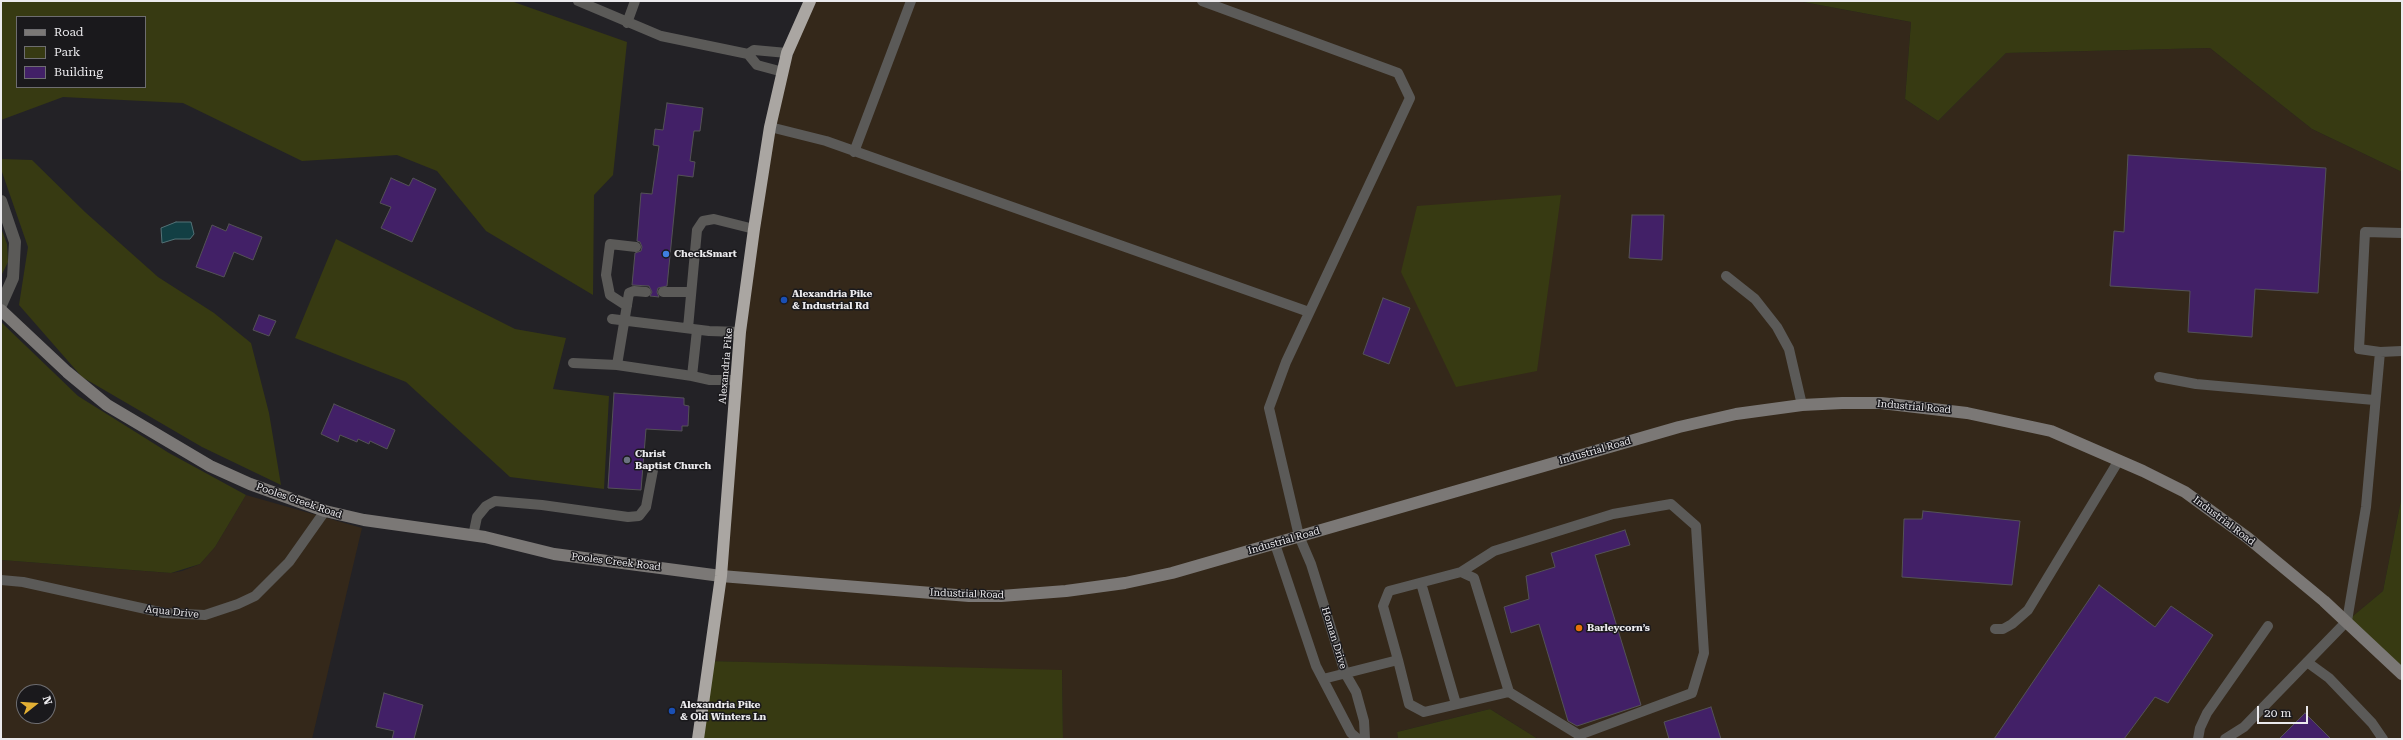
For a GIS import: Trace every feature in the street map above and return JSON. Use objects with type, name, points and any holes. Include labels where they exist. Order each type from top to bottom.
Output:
[{"type":"highway","name":"Alexandria Pike","points":[[698,739],[721,576],[740,332],[754,229],[770,127],[787,53],[810,1]]},
{"type":"main road","name":"Pooles Creek Road","points":[[1,310],[71,376],[107,405],[210,466],[250,484],[325,511],[364,520],[473,536],[554,554],[721,576]]},
{"type":"main road","name":"Industrial Road","points":[[721,576],[968,596],[1029,595],[1125,583],[1275,544],[1679,426],[1750,412],[1802,405],[1881,403],[1968,413],[2051,431],[2119,460],[2185,492],[2248,538],[2347,621],[2402,674]]},
{"type":"street","points":[[1,201],[15,242],[13,278],[1,305]]},
{"type":"lane","points":[[578,1],[627,23],[661,36],[748,54],[758,65],[783,72]]},
{"type":"lane","points":[[627,23],[635,1]]},
{"type":"lane","points":[[854,152],[911,1]]},
{"type":"lane","name":"Homan Drive","points":[[1202,1],[1398,73],[1410,98],[1286,362],[1269,408],[1299,536],[1311,564],[1345,673],[1356,692],[1364,721],[1364,739]]},
{"type":"lane","points":[[748,54],[754,50],[787,53]]},
{"type":"lane","points":[[770,127],[806,135],[1309,312]]},
{"type":"lane","points":[[692,376],[693,329],[691,292],[697,230],[704,221],[714,219],[754,229]]},
{"type":"lane","points":[[2402,233],[2365,232],[2359,349],[2380,352],[2402,352]]},
{"type":"lane","points":[[627,306],[610,294],[606,275],[610,244],[636,246]]},
{"type":"lane","points":[[1726,276],[1754,299],[1777,327],[1789,349],[1802,405]]},
{"type":"lane","points":[[617,364],[629,293],[634,291],[646,292]]},
{"type":"lane","points":[[663,292],[691,292]]},
{"type":"lane","points":[[612,319],[693,329],[740,332]]},
{"type":"lane","points":[[2225,739],[2244,727],[2347,621],[2366,507],[2374,400],[2380,352]]},
{"type":"lane","points":[[573,363],[617,364],[710,380],[737,380]]},
{"type":"lane","points":[[2159,377],[2196,384],[2374,400]]},
{"type":"lane","points":[[1995,629],[2003,629],[2012,624],[2028,610],[2119,460]]},
{"type":"lane","points":[[473,536],[477,517],[486,506],[496,501],[542,505],[628,517],[639,516],[646,506],[653,470]]},
{"type":"lane","points":[[1461,572],[1474,578],[1510,692],[1579,735],[1692,693],[1704,653],[1696,526],[1671,504],[1613,514],[1494,551],[1461,572],[1389,591],[1383,606],[1409,704],[1424,712],[1510,692]]},
{"type":"lane","name":"Aqua Drive","points":[[1,580],[23,582],[164,613],[205,615],[238,604],[256,596],[289,562],[325,511]]},
{"type":"lane","points":[[1275,544],[1316,666],[1351,733],[1358,739]]},
{"type":"lane","points":[[1421,583],[1456,704]]},
{"type":"lane","points":[[2198,739],[2200,728],[2207,713],[2268,626]]},
{"type":"lane","points":[[1322,679],[1398,660]]},
{"type":"lane","points":[[2308,662],[2329,678],[2372,723],[2383,739]]},
{"type":"shaded area","points":[[810,1],[1798,1],[1911,22],[1905,99],[1938,121],[2006,53],[2210,48],[2312,129],[2402,172],[2402,495],[2383,591],[2347,621],[2402,674],[2402,739],[1538,739],[1490,709],[1397,732],[1398,739],[1063,739],[1062,671],[709,661],[740,332],[770,127]]},
{"type":"shaded area","points":[[246,495],[362,528],[312,739],[1,739],[1,560],[171,573],[182,571],[200,564],[215,547]]},
{"type":"green space","points":[[1,1],[511,1],[627,42],[613,175],[594,195],[593,295],[486,231],[437,171],[397,155],[302,161],[183,103],[63,97],[1,120]]},
{"type":"green space","points":[[1798,1],[2402,1],[2402,172],[2312,129],[2210,48],[2006,53],[1938,121],[1905,99],[1911,22]]},
{"type":"green space","points":[[1,159],[32,160],[85,212],[158,277],[214,313],[251,343],[269,413],[281,485],[202,447],[82,377],[19,305],[28,247],[1,169]]},
{"type":"green space","points":[[1561,195],[1537,371],[1456,387],[1401,272],[1417,206]]},
{"type":"green space","points":[[1,228],[7,244],[8,262],[1,276]]},
{"type":"green space","points":[[336,239],[515,329],[566,338],[553,389],[609,396],[604,489],[510,477],[406,382],[295,338]]},
{"type":"green space","points":[[1,322],[78,396],[169,453],[246,495],[215,547],[200,564],[171,573],[1,560]]},
{"type":"green space","points":[[2402,495],[2402,674],[2347,621],[2383,591]]},
{"type":"green space","points":[[709,661],[1062,670],[1063,739],[698,739]]},
{"type":"green space","points":[[1490,709],[1538,739],[1398,739],[1397,732]]},
{"type":"water","points":[[176,222],[191,222],[194,234],[190,239],[175,239],[162,243],[161,228]]},
{"type":"building","points":[[667,103],[703,108],[700,131],[694,131],[690,161],[695,162],[693,177],[678,175],[667,286],[658,288],[657,292],[659,297],[650,296],[652,292],[649,286],[632,285],[635,253],[641,251],[642,247],[640,242],[637,241],[641,193],[652,194],[659,146],[653,145],[655,129],[663,130]]},
{"type":"building","points":[[2128,155],[2326,168],[2318,293],[2255,289],[2252,337],[2188,332],[2190,291],[2110,286],[2114,231],[2124,232]]},
{"type":"building","points":[[391,178],[409,186],[413,178],[436,189],[412,242],[381,228],[391,207],[380,203]]},
{"type":"building","points":[[1632,215],[1664,215],[1662,260],[1629,258]]},
{"type":"building","points":[[229,224],[262,237],[253,260],[234,252],[224,277],[196,267],[212,225],[226,231]]},
{"type":"building","points":[[1383,298],[1410,308],[1389,364],[1363,354]]},
{"type":"building","points":[[259,315],[276,321],[269,336],[253,330]]},
{"type":"building","name":"Christ Baptist Church","points":[[614,393],[684,398],[684,405],[689,406],[688,426],[682,426],[682,431],[646,429],[641,490],[608,488]]},
{"type":"building","points":[[334,404],[395,430],[387,449],[370,441],[369,444],[358,439],[357,442],[340,435],[338,442],[321,434]]},
{"type":"building","points":[[1923,511],[2020,521],[2012,585],[1902,577],[1904,519],[1922,519]]},
{"type":"building","name":"Barleycorn’s","points":[[1625,530],[1630,545],[1595,555],[1641,705],[1577,726],[1568,721],[1539,624],[1511,633],[1504,607],[1529,599],[1526,576],[1555,567],[1551,553]]},
{"type":"building","points":[[2099,585],[2155,627],[2171,606],[2213,635],[2168,703],[2155,697],[2124,739],[1994,739]]},
{"type":"building","points":[[384,693],[423,705],[414,739],[392,739],[394,731],[376,727]]},
{"type":"building","points":[[1711,707],[1721,739],[1669,739],[1664,722]]},
{"type":"building","points":[[2305,713],[2331,739],[2279,739]]},
{"type":"place","name":"CheckSmart","points":[[666,254]]},
{"type":"place","name":"Alexandria Pike & Industrial Rd","points":[[784,300]]},
{"type":"place","name":"Christ Baptist Church","points":[[627,460]]},
{"type":"place","name":"Barleycorn’s","points":[[1579,628]]},
{"type":"place","name":"Alexandria Pike & Old Winters Ln","points":[[672,711]]}]
